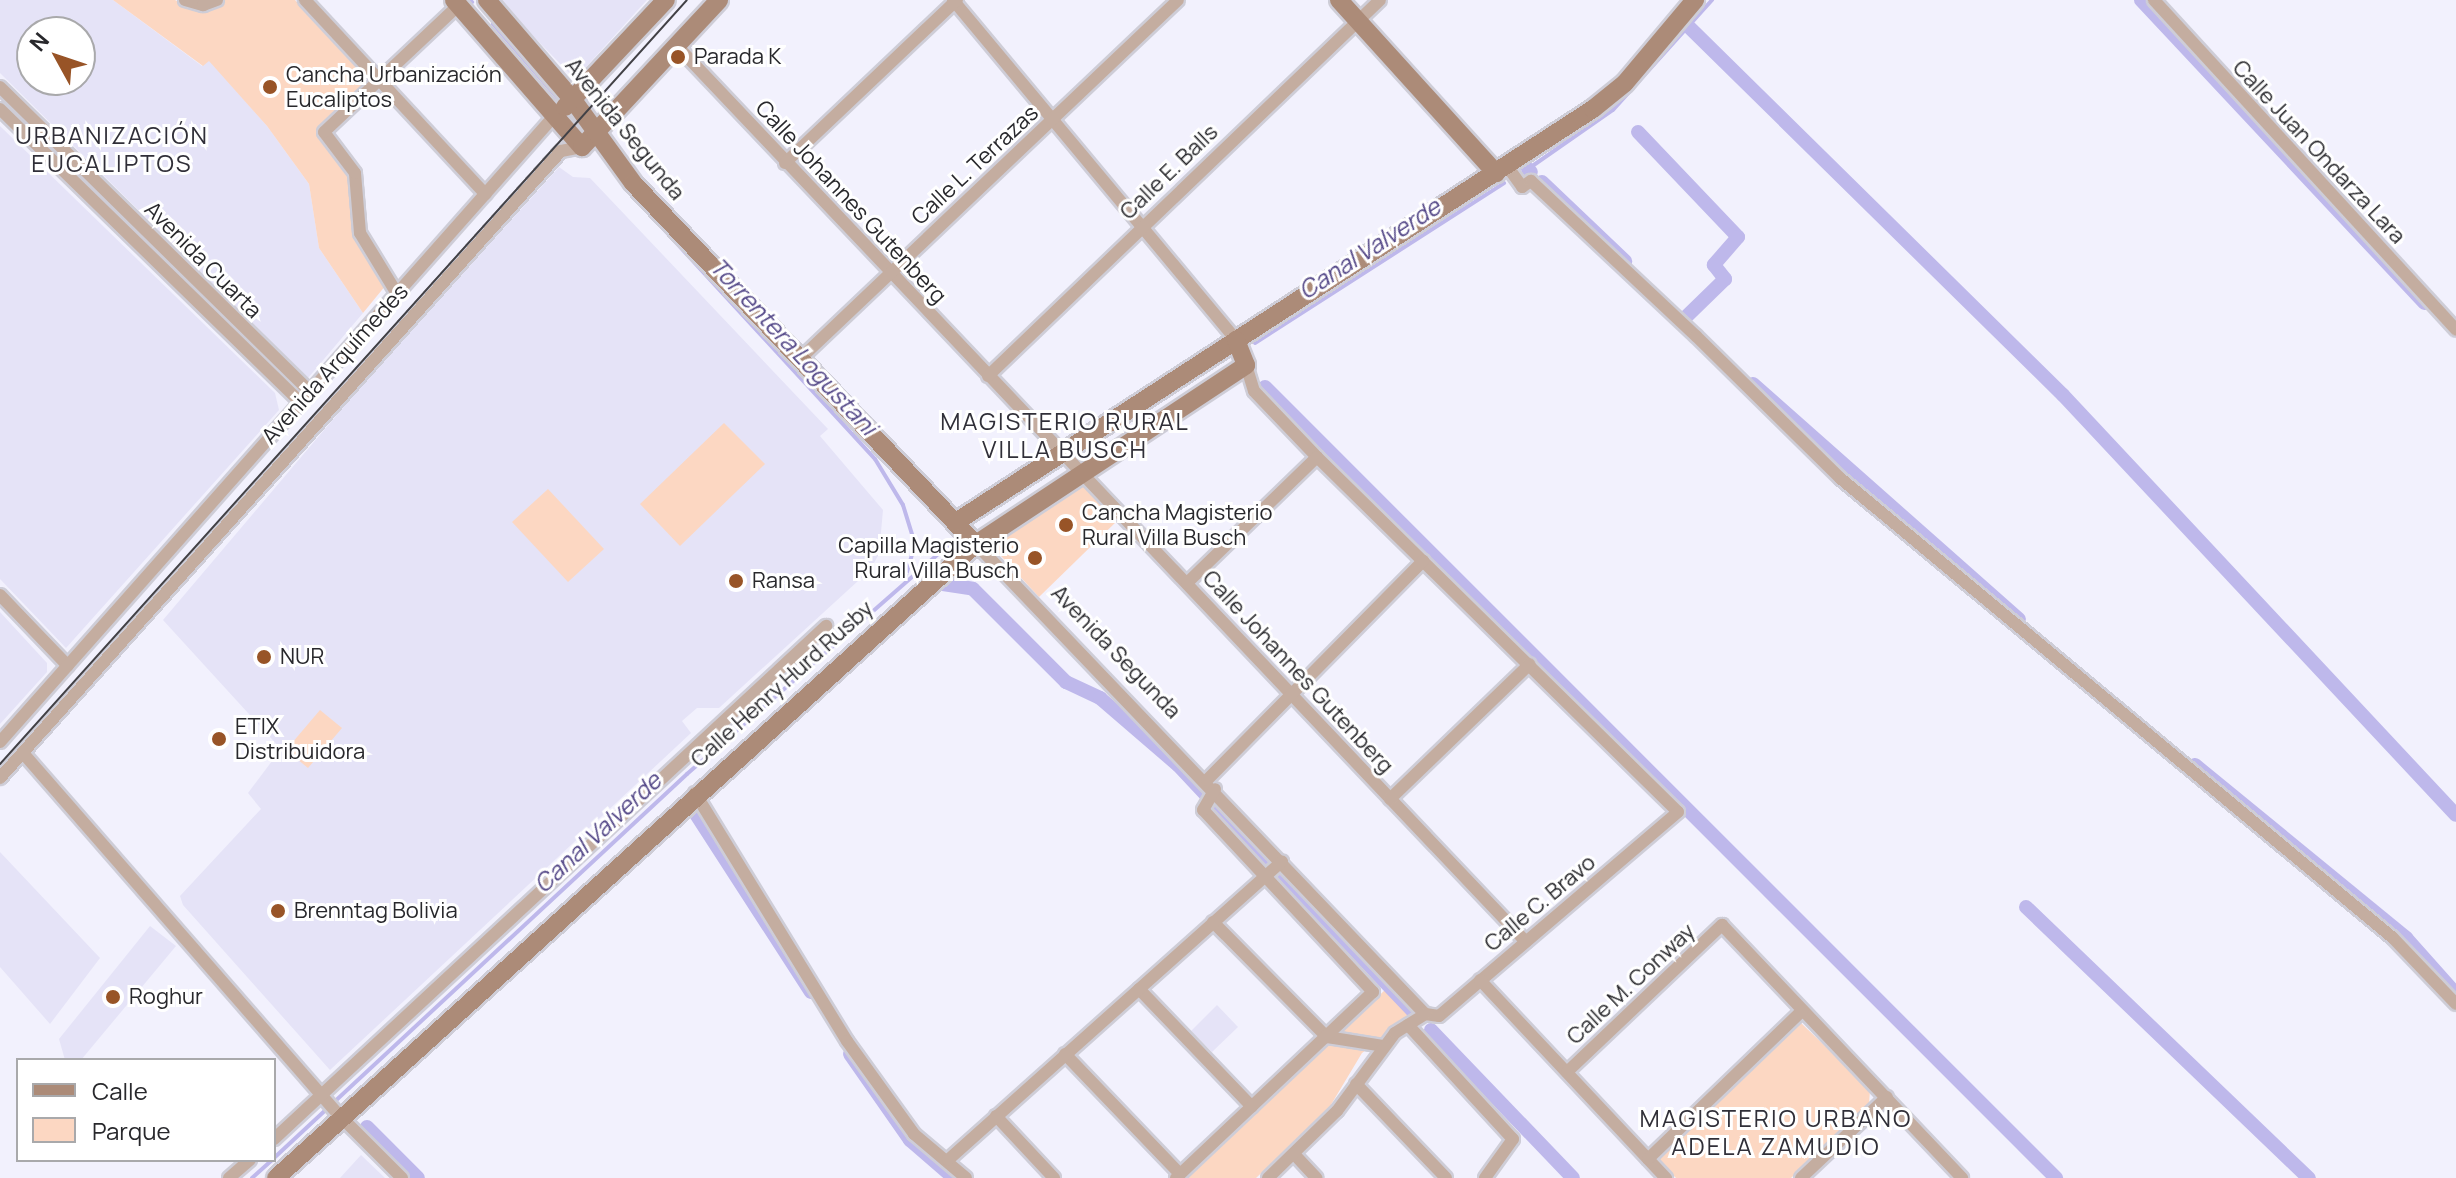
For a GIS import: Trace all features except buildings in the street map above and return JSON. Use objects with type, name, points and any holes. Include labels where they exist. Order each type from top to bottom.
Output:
[{"type":"street","points":[[185,0],[203,5],[217,0]]},
{"type":"street","points":[[305,0],[485,194]]},
{"type":"street","name":"Avenida Segunda","points":[[487,0],[573,100],[633,183],[976,544],[1211,785],[1425,1014]]},
{"type":"street","name":"Avenida Arquímedes","points":[[0,742],[311,393],[396,292],[556,114],[573,100],[666,0]]},
{"type":"street","name":"Avenida Arquímedes","points":[[0,778],[561,151],[582,147],[719,0]]},
{"type":"street","name":"Calle L. Terrazas","points":[[800,359],[1178,0]]},
{"type":"street","points":[[1339,0],[1502,170],[1526,184],[1840,478],[2393,938],[2456,1004]]},
{"type":"street","name":"Calle E. Balls","points":[[988,376],[1380,0]]},
{"type":"street","points":[[956,522],[1502,170],[1625,83],[1695,0]]},
{"type":"street","points":[[785,163],[955,1],[1236,340],[1254,391],[1317,457],[1530,664],[1390,799]]},
{"type":"street","name":"Calle Juan Ondarza Lara","points":[[2156,1],[2456,329]]},
{"type":"street","points":[[396,292],[360,233],[355,173],[324,132],[456,2]]},
{"type":"street","name":"Avenida Segunda","points":[[456,2],[582,147]]},
{"type":"street","name":"Calle Johannes Gutenberg","points":[[677,46],[1526,942]]},
{"type":"street","name":"Avenida Cuarta","points":[[0,87],[311,393]]},
{"type":"street","name":"Avenida Cuarta","points":[[0,109],[301,403]]},
{"type":"street","points":[[32,140],[42,128]]},
{"type":"street","name":"Calle Henry Hurd Rusby","points":[[276,1178],[695,793],[976,544],[1246,365]]},
{"type":"street","points":[[1187,583],[1317,457]]},
{"type":"street","points":[[1065,1054],[1178,1176],[1373,992],[1203,810],[1211,785],[1292,694],[1423,561]]},
{"type":"street","points":[[0,595],[68,666]]},
{"type":"street","name":"Calle Henry Hurd Rusby","points":[[276,1137],[325,1099],[826,626]]},
{"type":"street","name":"Calle C. Bravo","points":[[1268,1178],[1337,1111],[1384,1046],[1425,1014],[1439,1016],[1678,812],[1530,664]]},
{"type":"street","points":[[23,753],[340,1116],[402,1178]]},
{"type":"street","points":[[695,793],[847,1041],[914,1134],[966,1178]]},
{"type":"street","points":[[948,1160],[1282,861]]},
{"type":"street","points":[[1213,922],[1327,1037],[1384,1046]]},
{"type":"street","name":"Calle M. Conway","points":[[1567,1072],[1722,925],[1802,1011]]},
{"type":"street","points":[[1480,980],[1666,1178]]},
{"type":"street","points":[[1139,989],[1252,1107]]},
{"type":"street","points":[[1648,1159],[1802,1011],[1962,1178]]},
{"type":"street","points":[[1408,1025],[1513,1139],[1485,1178]]},
{"type":"street","points":[[1356,1084],[1446,1178]]},
{"type":"street","points":[[1801,1178],[1887,1097]]},
{"type":"street","points":[[996,1116],[1054,1178]]},
{"type":"street","points":[[1294,1154],[1316,1178]]},
{"type":"street","points":[[229,1178],[248,1162]]},
{"type":"shaded area","points":[[0,0],[113,0],[202,66],[209,60],[267,126],[309,184],[319,248],[363,313],[308,378],[23,96],[96,96],[96,16],[16,16],[16,89],[0,73]]},
{"type":"shaded area","points":[[498,0],[647,0],[575,79]]},
{"type":"shaded area","points":[[0,126],[275,393],[279,410],[66,648],[0,579]]},
{"type":"shaded area","points":[[559,167],[573,177],[590,178],[828,429],[820,436],[883,510],[879,554],[870,570],[719,708],[697,708],[682,721],[691,733],[330,1070],[183,905],[180,896],[261,809],[248,793],[281,749],[163,620],[363,384]]},
{"type":"shaded area","points":[[0,612],[47,663],[47,672],[0,724]]},
{"type":"shaded area","points":[[0,852],[100,958],[50,1024],[0,967]]},
{"type":"shaded area","name":"Roghur","points":[[150,926],[176,946],[83,1058],[64,1058],[59,1039]]},
{"type":"shaded area","points":[[1217,1005],[1238,1027],[1212,1052],[1191,1031]]},
{"type":"shaded area","points":[[361,1155],[385,1178],[340,1178]]},
{"type":"green space","points":[[113,0],[175,0],[197,11],[217,8],[225,0],[295,0],[364,75],[365,82],[316,132],[350,175],[358,242],[386,285],[363,313],[319,248],[309,184],[267,126],[209,61],[203,66]]},
{"type":"green space","points":[[724,423],[765,464],[680,546],[640,504]]},
{"type":"green space","points":[[1073,485],[1085,486],[1118,520],[1039,597],[989,543]]},
{"type":"green space","points":[[548,489],[604,549],[568,582],[512,522]]},
{"type":"green space","points":[[320,710],[342,728],[308,768],[286,750]]},
{"type":"green space","points":[[1385,990],[1410,1017],[1362,1053],[1329,1108],[1256,1178],[1185,1178]]},
{"type":"green space","points":[[1801,1023],[1870,1089],[1869,1105],[1791,1178],[1676,1178],[1657,1158]]},
{"type":"waterway","name":"Canal Valverde","points":[[1528,169],[1613,110],[1712,0]]},
{"type":"waterway","points":[[2141,0],[2425,303]]},
{"type":"waterway","name":"Torrentera Logustani","points":[[493,24],[559,100]]},
{"type":"waterway","points":[[1689,27],[2063,395],[2456,815]]},
{"type":"waterway","points":[[1638,132],[1738,237],[1714,265],[1725,279],[1685,318]]},
{"type":"waterway","name":"Canal Valverde","points":[[1528,169],[1531,172]]},
{"type":"waterway","points":[[1542,182],[1625,261]]},
{"type":"waterway","name":"Canal Valverde","points":[[1255,343],[1504,183]]},
{"type":"waterway","name":"Torrentera Logustani","points":[[624,186],[875,459],[903,505],[915,544],[905,580]]},
{"type":"waterway","points":[[1753,384],[2019,619]]},
{"type":"waterway","points":[[1265,387],[2056,1178]]},
{"type":"waterway","name":"Canal Valverde","points":[[276,1156],[687,774],[953,541]]},
{"type":"waterway","points":[[943,584],[973,589],[1066,682],[1100,698],[1178,765],[1265,858]]},
{"type":"waterway","points":[[2195,765],[2406,938],[2456,994]]},
{"type":"waterway","points":[[692,808],[811,992]]},
{"type":"waterway","points":[[1281,873],[1413,1011]]},
{"type":"waterway","points":[[2026,907],[2309,1178]]},
{"type":"waterway","points":[[1431,1030],[1573,1178]]},
{"type":"waterway","points":[[850,1054],[910,1140],[954,1178]]},
{"type":"waterway","points":[[367,1127],[418,1178]]},
{"type":"waterway","name":"Canal Valverde","points":[[252,1178],[270,1162]]},
{"type":"tram line","points":[[0,764],[687,0]]},
{"type":"place","name":"Parada K","points":[[678,57]]},
{"type":"place","name":"Cancha Urbanización Eucaliptos","points":[[270,87]]},
{"type":"place","name":"Cancha Magisterio Rural Villa Busch","points":[[1066,525]]},
{"type":"place","name":"Capilla Magisterio Rural Villa Busch","points":[[1035,558]]},
{"type":"place","name":"Ransa","points":[[736,581]]},
{"type":"place","name":"NUR","points":[[264,657]]},
{"type":"place","name":"ETIX Distribuidora","points":[[219,739]]},
{"type":"place","name":"Brenntag Bolivia","points":[[278,911]]},
{"type":"place","name":"Roghur","points":[[113,997]]},
{"type":"district","name":"URBANIZACIÓN EUCALIPTOS","points":[[112,149]]},
{"type":"district","name":"MAGISTERIO RURAL VILLA BUSCH","points":[[1065,435]]},
{"type":"district","name":"MAGISTERIO URBANO ADELA ZAMUDIO","points":[[1776,1132]]}]
